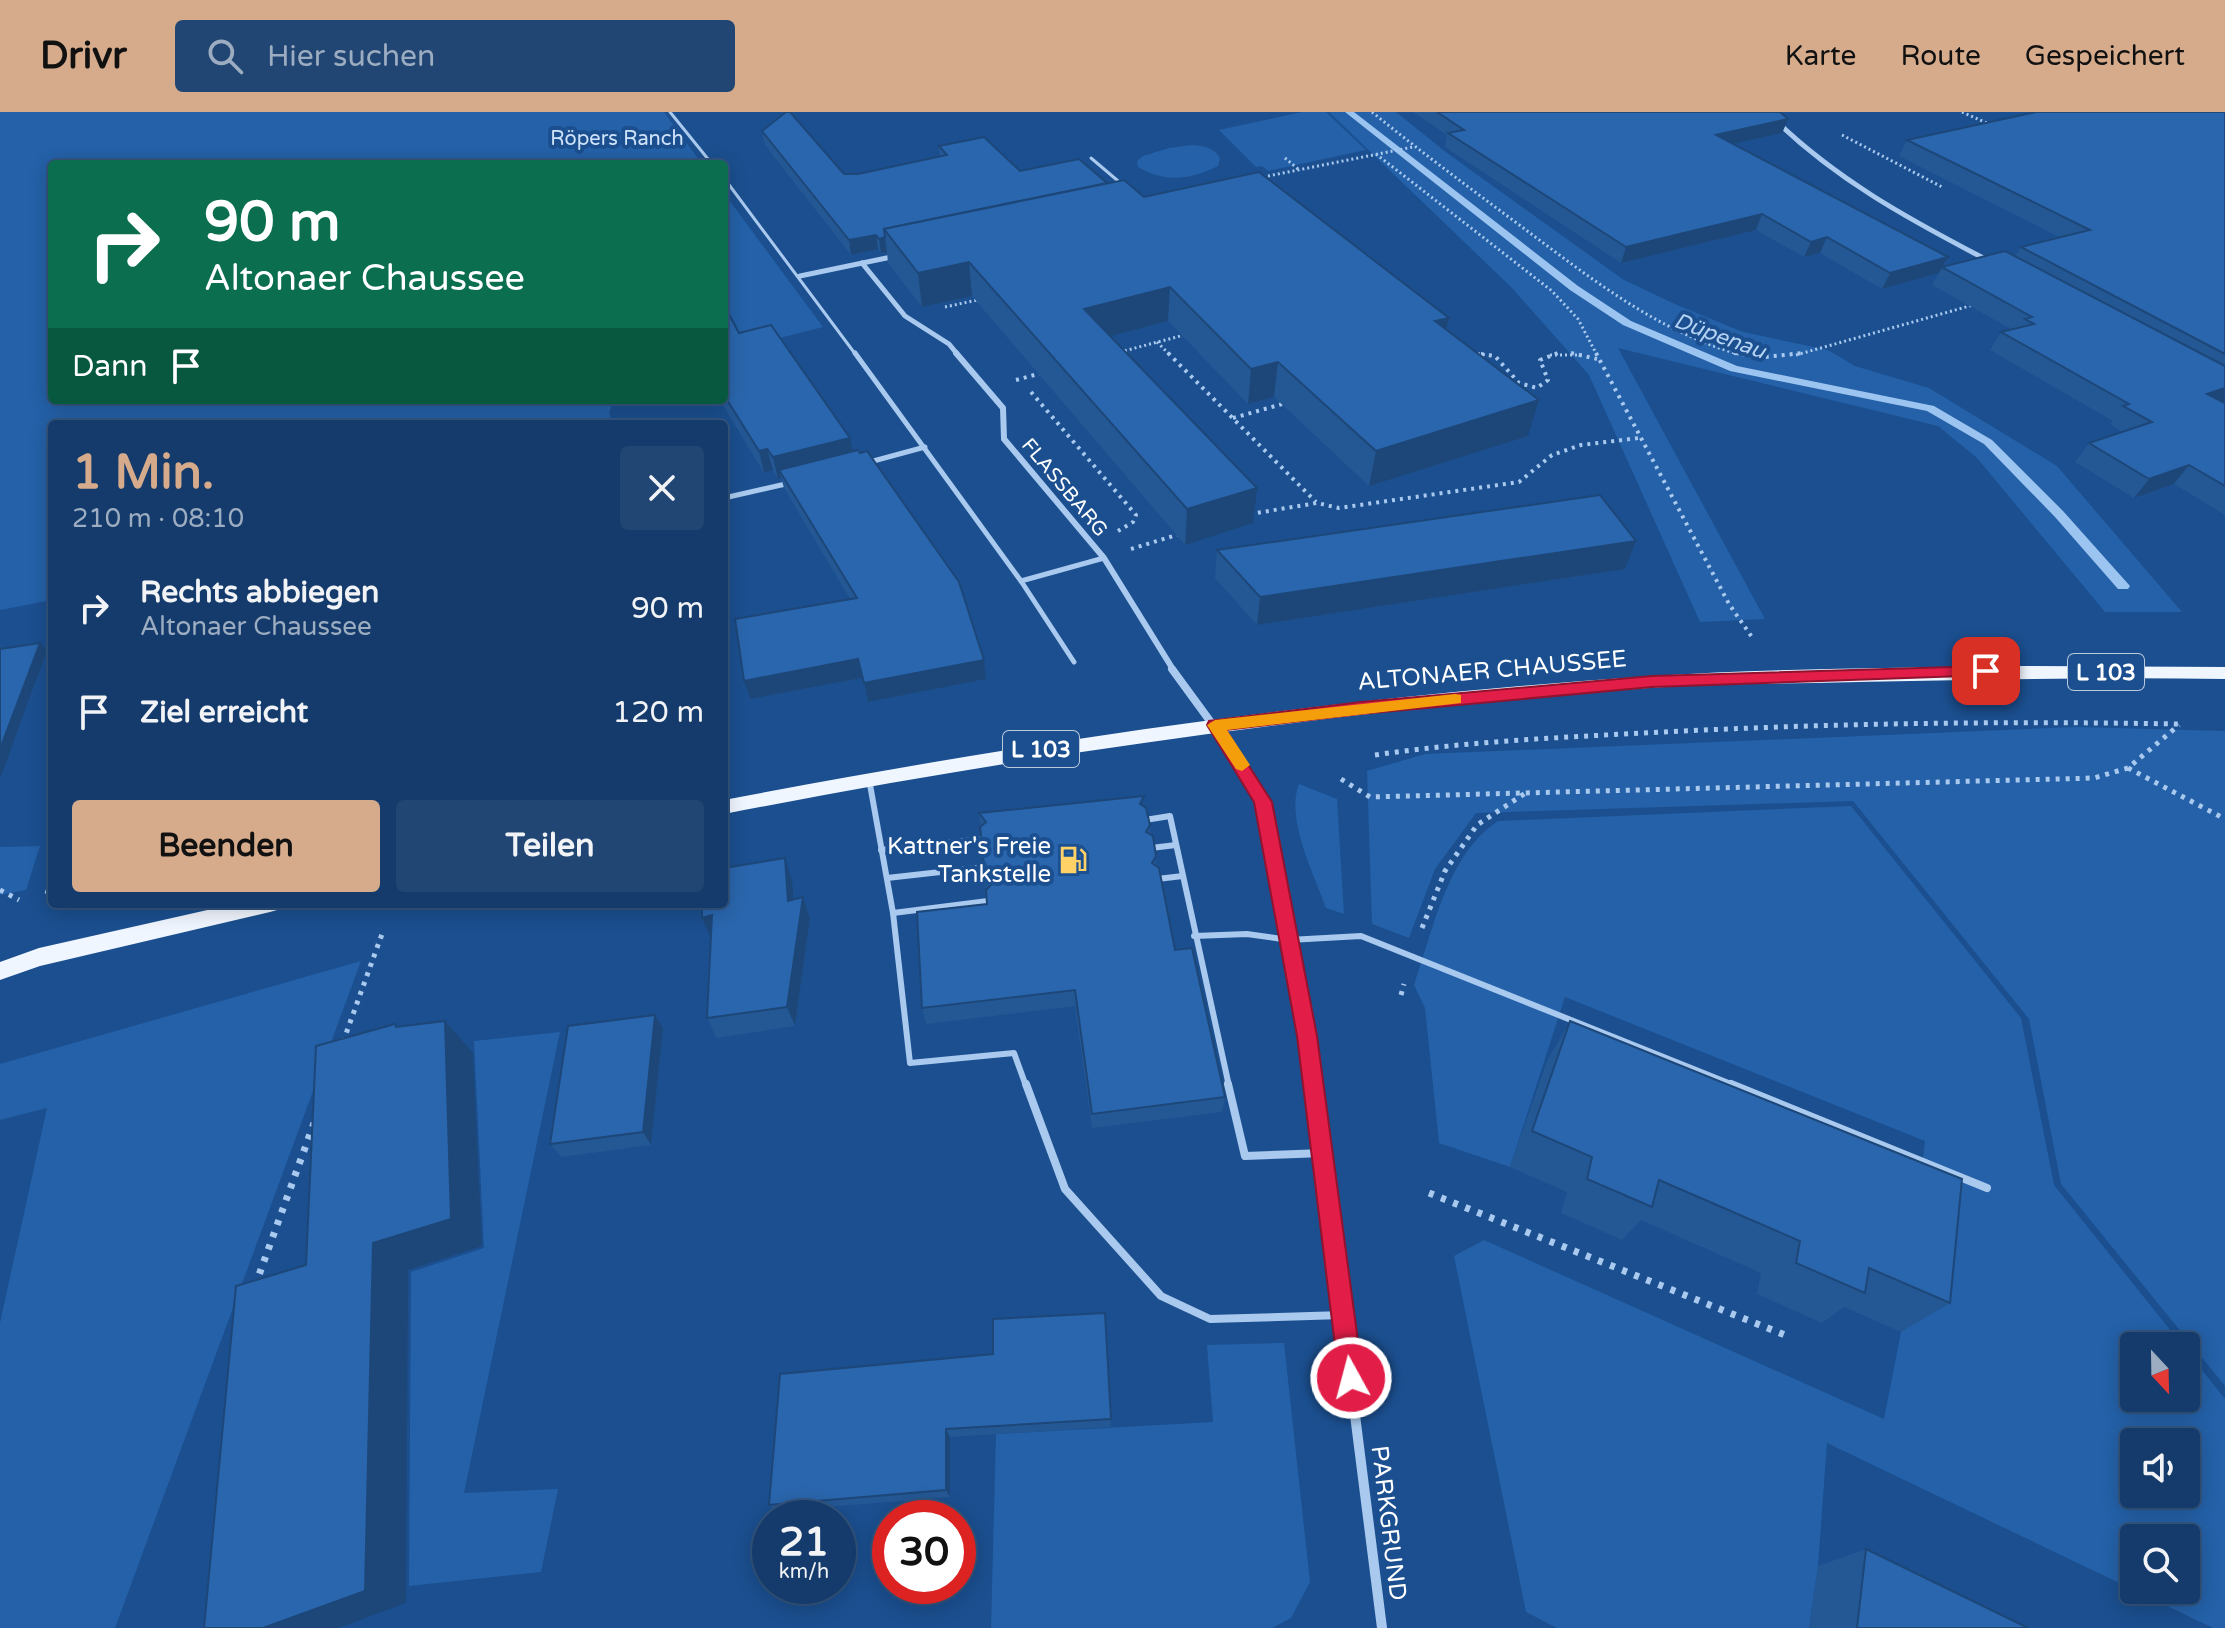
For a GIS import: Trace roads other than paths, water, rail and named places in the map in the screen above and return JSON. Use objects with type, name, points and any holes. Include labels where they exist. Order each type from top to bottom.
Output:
[{"type":"main road","name":"ALTONAER CHAUSSEE","points":[[728,806],[983,758],[1215,725],[1382,706],[1652,682],[1986,671],[2225,673]]},
{"type":"main road","points":[[0,971],[39,957],[253,908]]},
{"type":"main road","points":[[0,958],[39,957]]},
{"type":"street","points":[[1767,112],[1793,141],[1826,168],[1875,199],[1998,265]]},
{"type":"street","points":[[800,276],[907,253]]},
{"type":"street","name":"FLASSBARG","points":[[862,263],[905,316],[949,344],[987,387],[1003,408],[1004,439],[1104,558],[1167,662],[1215,725]]},
{"type":"street","name":"PARKGRUND","points":[[1215,725],[1263,802],[1307,1036],[1382,1628]]},
{"type":"lane","points":[[670,112],[709,160]]},
{"type":"lane","points":[[1091,158],[1132,193]]},
{"type":"lane","points":[[728,183],[925,447],[1021,581],[1074,662]]},
{"type":"lane","points":[[852,467],[925,447]]},
{"type":"lane","points":[[728,497],[793,482]]},
{"type":"lane","points":[[1021,581],[1104,558]]},
{"type":"lane","points":[[869,778],[893,913],[910,1063],[1014,1053],[1065,1189],[1161,1296],[1210,1319],[1343,1315]]},
{"type":"lane","points":[[1145,820],[1170,816],[1194,936],[1245,1156],[1324,1153]]},
{"type":"lane","points":[[881,850],[982,839]]},
{"type":"lane","points":[[1151,848],[1176,845]]},
{"type":"lane","points":[[887,878],[985,867]]},
{"type":"lane","points":[[1157,879],[1183,876]]},
{"type":"lane","points":[[893,913],[988,901]]},
{"type":"lane","points":[[1194,936],[1247,934],[1289,940],[1361,936],[1987,1188]]},
{"type":"waterway","name":"Düpenau","points":[[1349,112],[1574,288],[1627,323],[1734,369],[1930,408],[1988,442],[2059,514],[2123,586]]},
{"type":"place","name":"Kattner's Freie Tankstelle","points":[[1073,860]]},
{"type":"park label","name":"Röpers Ranch","points":[[617,138]]}]
